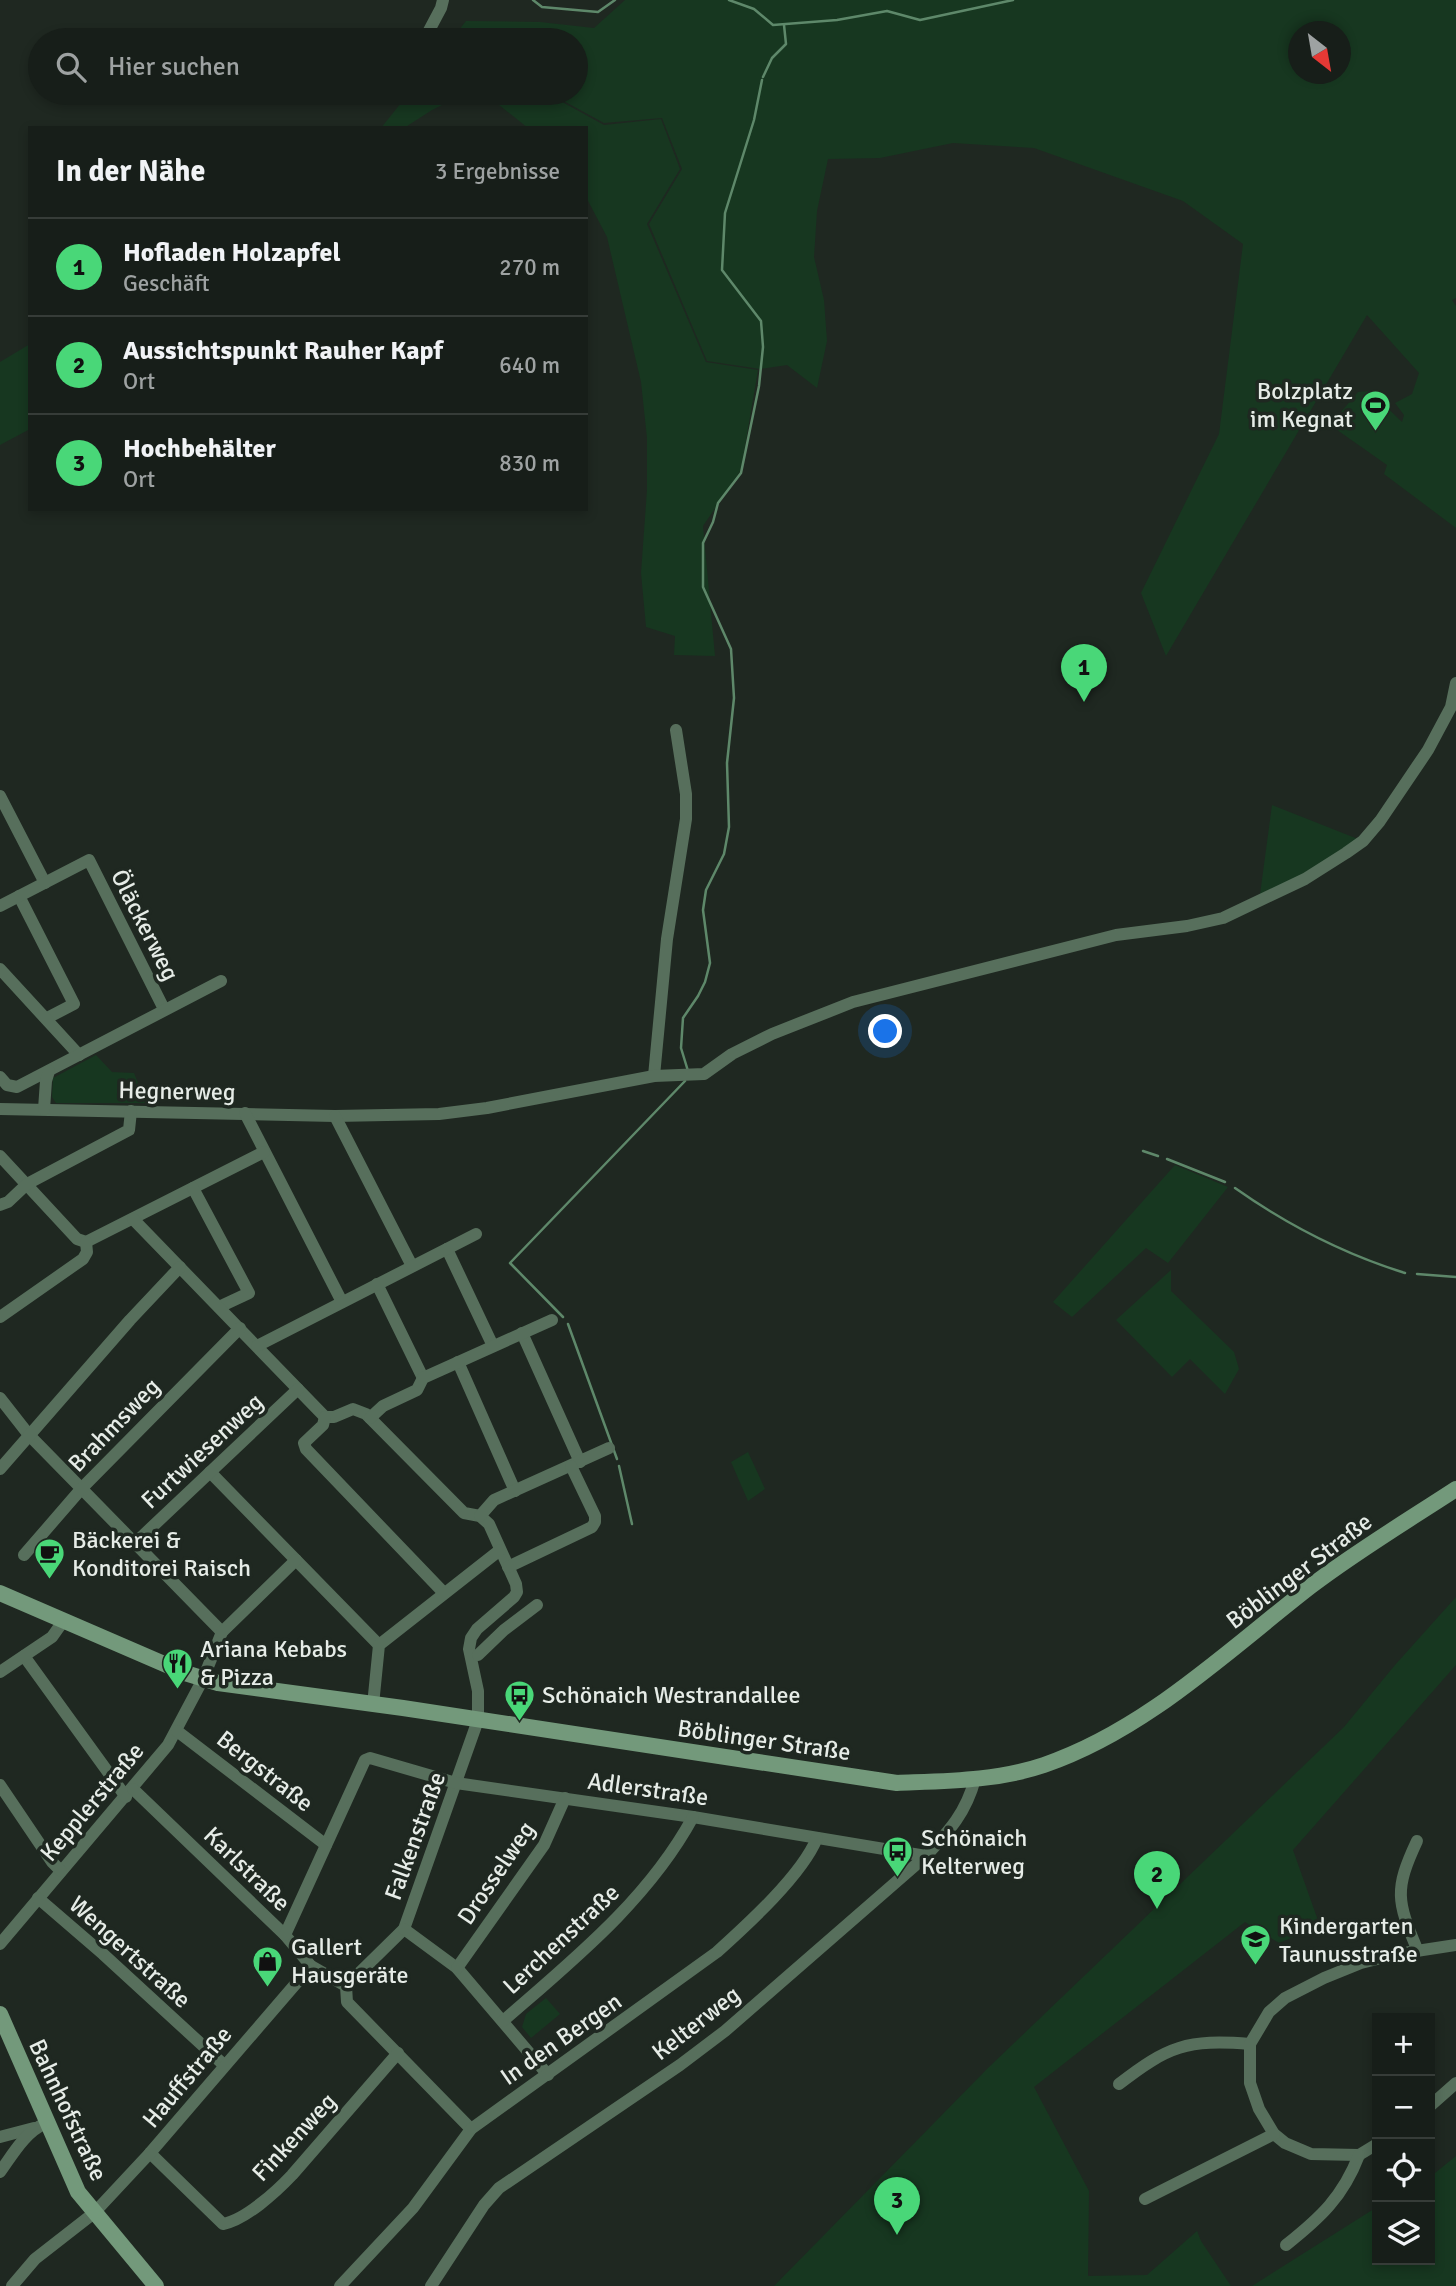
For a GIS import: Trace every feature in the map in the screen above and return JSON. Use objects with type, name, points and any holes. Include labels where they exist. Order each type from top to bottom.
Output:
[{"type":"main road","name":"Böblinger Straße","points":[[0,1593],[218,1684],[897,1783],[975,1779],[1042,1766],[1123,1729],[1194,1678],[1341,1564],[1456,1489]]},
{"type":"main road","name":"Bahnhofstraße","points":[[0,2014],[42,2126],[78,2192],[156,2286]]},
{"type":"street","points":[[431,28],[442,8],[443,0]]},
{"type":"street","name":"Hegnerweg","points":[[0,1109],[335,1116],[439,1114],[487,1108],[654,1076],[704,1074],[732,1054],[772,1034],[853,1002],[1116,935],[1187,926],[1223,918],[1266,899],[1346,853],[1372,831],[1428,750],[1451,708],[1456,683]]},
{"type":"street","points":[[654,1076],[667,939],[686,819],[686,794],[676,730]]},
{"type":"street","points":[[0,796],[44,883],[0,906]]},
{"type":"street","name":"Öläckerweg","points":[[44,883],[89,860],[164,1010]]},
{"type":"street","points":[[19,896],[74,1004],[47,1018]]},
{"type":"street","points":[[0,969],[79,1055]]},
{"type":"street","name":"Öläckerweg","points":[[0,1077],[7,1085],[17,1087],[221,981]]},
{"type":"street","points":[[44,1109],[49,1072]]},
{"type":"street","points":[[0,1205],[8,1202],[27,1184],[129,1130],[131,1111]]},
{"type":"street","points":[[245,1113],[342,1302]]},
{"type":"street","points":[[335,1116],[412,1266]]},
{"type":"street","points":[[0,1156],[77,1239],[86,1242],[264,1152]]},
{"type":"street","points":[[193,1188],[249,1293],[219,1307]]},
{"type":"street","points":[[133,1219],[325,1417],[334,1417],[353,1409],[370,1418],[464,1513],[480,1516],[489,1524],[516,1584],[517,1592],[477,1629],[471,1638],[469,1649],[478,1691],[478,1720]]},
{"type":"street","points":[[257,1346],[476,1234]]},
{"type":"street","points":[[0,1317],[83,1259],[87,1252],[86,1242]]},
{"type":"street","points":[[447,1249],[493,1346]]},
{"type":"street","points":[[0,1469],[180,1267]]},
{"type":"street","points":[[377,1284],[423,1378]]},
{"type":"street","points":[[370,1418],[383,1406],[416,1390],[423,1378],[552,1320]]},
{"type":"street","name":"Brahmsweg","points":[[24,1555],[82,1488],[240,1328]]},
{"type":"street","points":[[508,1567],[592,1527],[596,1522],[522,1333]]},
{"type":"street","points":[[458,1362],[515,1490]]},
{"type":"street","name":"Furtwiesenweg","points":[[134,1544],[298,1389]]},
{"type":"street","points":[[0,1398],[29,1435],[222,1632],[296,1560]]},
{"type":"street","points":[[325,1417],[323,1425],[303,1443],[306,1449],[444,1593]]},
{"type":"street","points":[[480,1516],[494,1500],[608,1448]]},
{"type":"street","points":[[210,1472],[379,1645]]},
{"type":"street","points":[[373,1705],[379,1645],[500,1550]]},
{"type":"street","points":[[478,1655],[504,1630],[537,1605]]},
{"type":"street","points":[[0,1672],[52,1637],[64,1620]]},
{"type":"street","name":"Kepplerstraße","points":[[0,1944],[130,1793],[177,1731],[203,1679],[222,1632]]},
{"type":"street","name":"Karlstraße","points":[[24,1656],[130,1793],[285,1935],[311,1966],[346,1986]]},
{"type":"street","name":"Falkenstraße","points":[[346,1986],[404,1929],[478,1720]]},
{"type":"street","name":"Bergstraße","points":[[177,1731],[326,1845]]},
{"type":"street","name":"Adlerstraße","points":[[326,1845],[365,1760],[374,1759],[456,1783],[693,1817],[926,1856]]},
{"type":"street","name":"Kelterweg","points":[[431,2286],[484,2205],[499,2188],[680,2065],[725,2031],[926,1856],[954,1826],[971,1796],[975,1779]]},
{"type":"street","points":[[0,1785],[52,1862],[61,1871]]},
{"type":"street","name":"Drosselweg","points":[[457,1968],[544,1845],[565,1798]]},
{"type":"street","name":"Lerchenstraße","points":[[503,2021],[609,1927],[679,1843],[693,1817]]},
{"type":"street","name":"In den Bergen","points":[[341,2286],[412,2208],[471,2129],[717,1952],[753,1919],[810,1855],[817,1838]]},
{"type":"street","points":[[1417,1841],[1400,1881],[1402,1913],[1417,1949]]},
{"type":"street","points":[[285,1935],[326,1845]]},
{"type":"street","name":"Wengertstraße","points":[[38,1898],[224,2065]]},
{"type":"street","points":[[404,1929],[457,1968],[548,2075]]},
{"type":"street","points":[[1372,2147],[1359,2155],[1311,2154],[1285,2143],[1274,2134],[1259,2109],[1250,2083],[1250,2044],[1269,2011],[1285,1998],[1324,1978],[1362,1963],[1417,1949],[1456,1945]]},
{"type":"street","name":"Hauffstraße","points":[[12,2286],[36,2259],[94,2213],[150,2153],[311,1966]]},
{"type":"street","points":[[346,1986],[347,2001],[471,2129]]},
{"type":"street","points":[[1119,2084],[1152,2059],[1186,2045],[1216,2041],[1250,2044]]},
{"type":"street","name":"Finkenweg","points":[[150,2153],[223,2224],[234,2222],[279,2189],[398,2053]]},
{"type":"street","points":[[1435,2102],[1456,2083]]},
{"type":"street","points":[[0,2137],[42,2126]]},
{"type":"street","points":[[0,2172],[18,2146],[42,2126]]},
{"type":"street","points":[[1145,2199],[1274,2134]]},
{"type":"street","points":[[1286,2245],[1333,2204],[1352,2175],[1359,2155]]},
{"type":"green space","points":[[625,0],[1456,0],[1456,298],[1452,300],[1456,306],[1456,528],[1384,474],[1387,465],[1330,425],[1358,392],[1370,391],[1402,422],[1404,415],[1395,403],[1412,394],[1419,373],[1367,315],[1166,656],[1141,593],[1219,434],[1243,244],[1183,201],[1034,148],[953,143],[880,158],[828,159],[817,211],[814,257],[824,300],[827,341],[817,388],[787,365],[760,369],[707,361],[649,224],[682,169],[662,118],[604,123],[571,105],[588,105],[588,28],[460,28],[466,21],[540,22],[594,28]]},
{"type":"green space","points":[[399,105],[442,105],[407,126],[383,126]]},
{"type":"green space","points":[[499,105],[568,105],[604,125],[661,119],[680,169],[647,224],[706,362],[758,370],[741,470],[703,526],[715,656],[674,655],[675,636],[646,627],[641,573],[647,490],[647,438],[641,382],[607,237],[588,201],[588,126],[525,126]]},
{"type":"green space","points":[[28,345],[28,430],[0,445],[0,362]]},
{"type":"green space","points":[[1272,805],[1363,841],[1259,902]]},
{"type":"green space","points":[[96,1055],[112,1072],[134,1073],[146,1103],[56,1103],[52,1097],[53,1078]]},
{"type":"green space","points":[[1175,1165],[1228,1187],[1168,1263],[1146,1248],[1072,1317],[1053,1302]]},
{"type":"green space","points":[[1171,1270],[1171,1291],[1234,1352],[1239,1369],[1225,1394],[1190,1359],[1172,1377],[1116,1320]]},
{"type":"green space","points":[[748,1452],[765,1489],[748,1501],[731,1462]]},
{"type":"green space","points":[[1456,1597],[1456,1665],[1293,1850],[1320,1926],[1279,1943],[1245,1922],[1034,2087],[1089,2191],[1088,2276],[1147,2275],[1197,2231],[1231,2286],[774,2286],[988,2068],[1344,1727]]},
{"type":"green space","points":[[546,1998],[560,2014],[531,2038],[522,2027],[526,2014]]},
{"type":"green space","points":[[1456,2156],[1456,2286],[1252,2286],[1372,2210],[1372,2265],[1435,2265],[1435,2173]]},
{"type":"waterway","points":[[533,0],[542,7],[598,12],[615,0]]},
{"type":"waterway","points":[[729,0],[754,9],[773,25],[837,20],[887,11],[920,20],[1013,0]]},
{"type":"waterway","points":[[763,77],[772,58],[786,44],[784,25]]},
{"type":"waterway","points":[[688,1071],[681,1048],[683,1018],[705,982],[710,963],[703,910],[706,890],[724,854],[729,827],[727,763],[734,698],[731,649],[703,587],[703,543],[718,503],[741,473],[759,386],[763,347],[761,321],[722,270],[725,213],[754,120],[762,80]]},
{"type":"waterway","points":[[563,1317],[510,1263],[685,1081]]},
{"type":"waterway","points":[[1143,1151],[1158,1156]]},
{"type":"waterway","points":[[1167,1159],[1225,1182]]},
{"type":"waterway","points":[[1235,1188],[1316,1237],[1405,1273]]},
{"type":"waterway","points":[[1417,1274],[1456,1277]]},
{"type":"waterway","points":[[568,1324],[617,1459]]},
{"type":"waterway","points":[[619,1466],[632,1524]]},
{"type":"place","name":"Bolzplatz im Kegnat","points":[[1376,432]]},
{"type":"place","name":"Hofladen Holzapfel","points":[[1084,702]]},
{"type":"place","name":"Bäckerei & Konditorei Raisch","points":[[49,1581]]},
{"type":"place","name":"Ariana Kebabs & Pizza","points":[[177,1690]]},
{"type":"place","name":"Schönaich Westrandallee","points":[[519,1722]]},
{"type":"place","name":"Schönaich Kelterweg","points":[[898,1879]]},
{"type":"place","name":"Aussichtspunkt Rauher Kapf","points":[[1157,1909]]},
{"type":"place","name":"Kindergarten Taunusstraße","points":[[1256,1967]]},
{"type":"place","name":"Gallert Hausgeräte","points":[[268,1988]]},
{"type":"place","name":"Hochbehälter","points":[[897,2235]]}]
